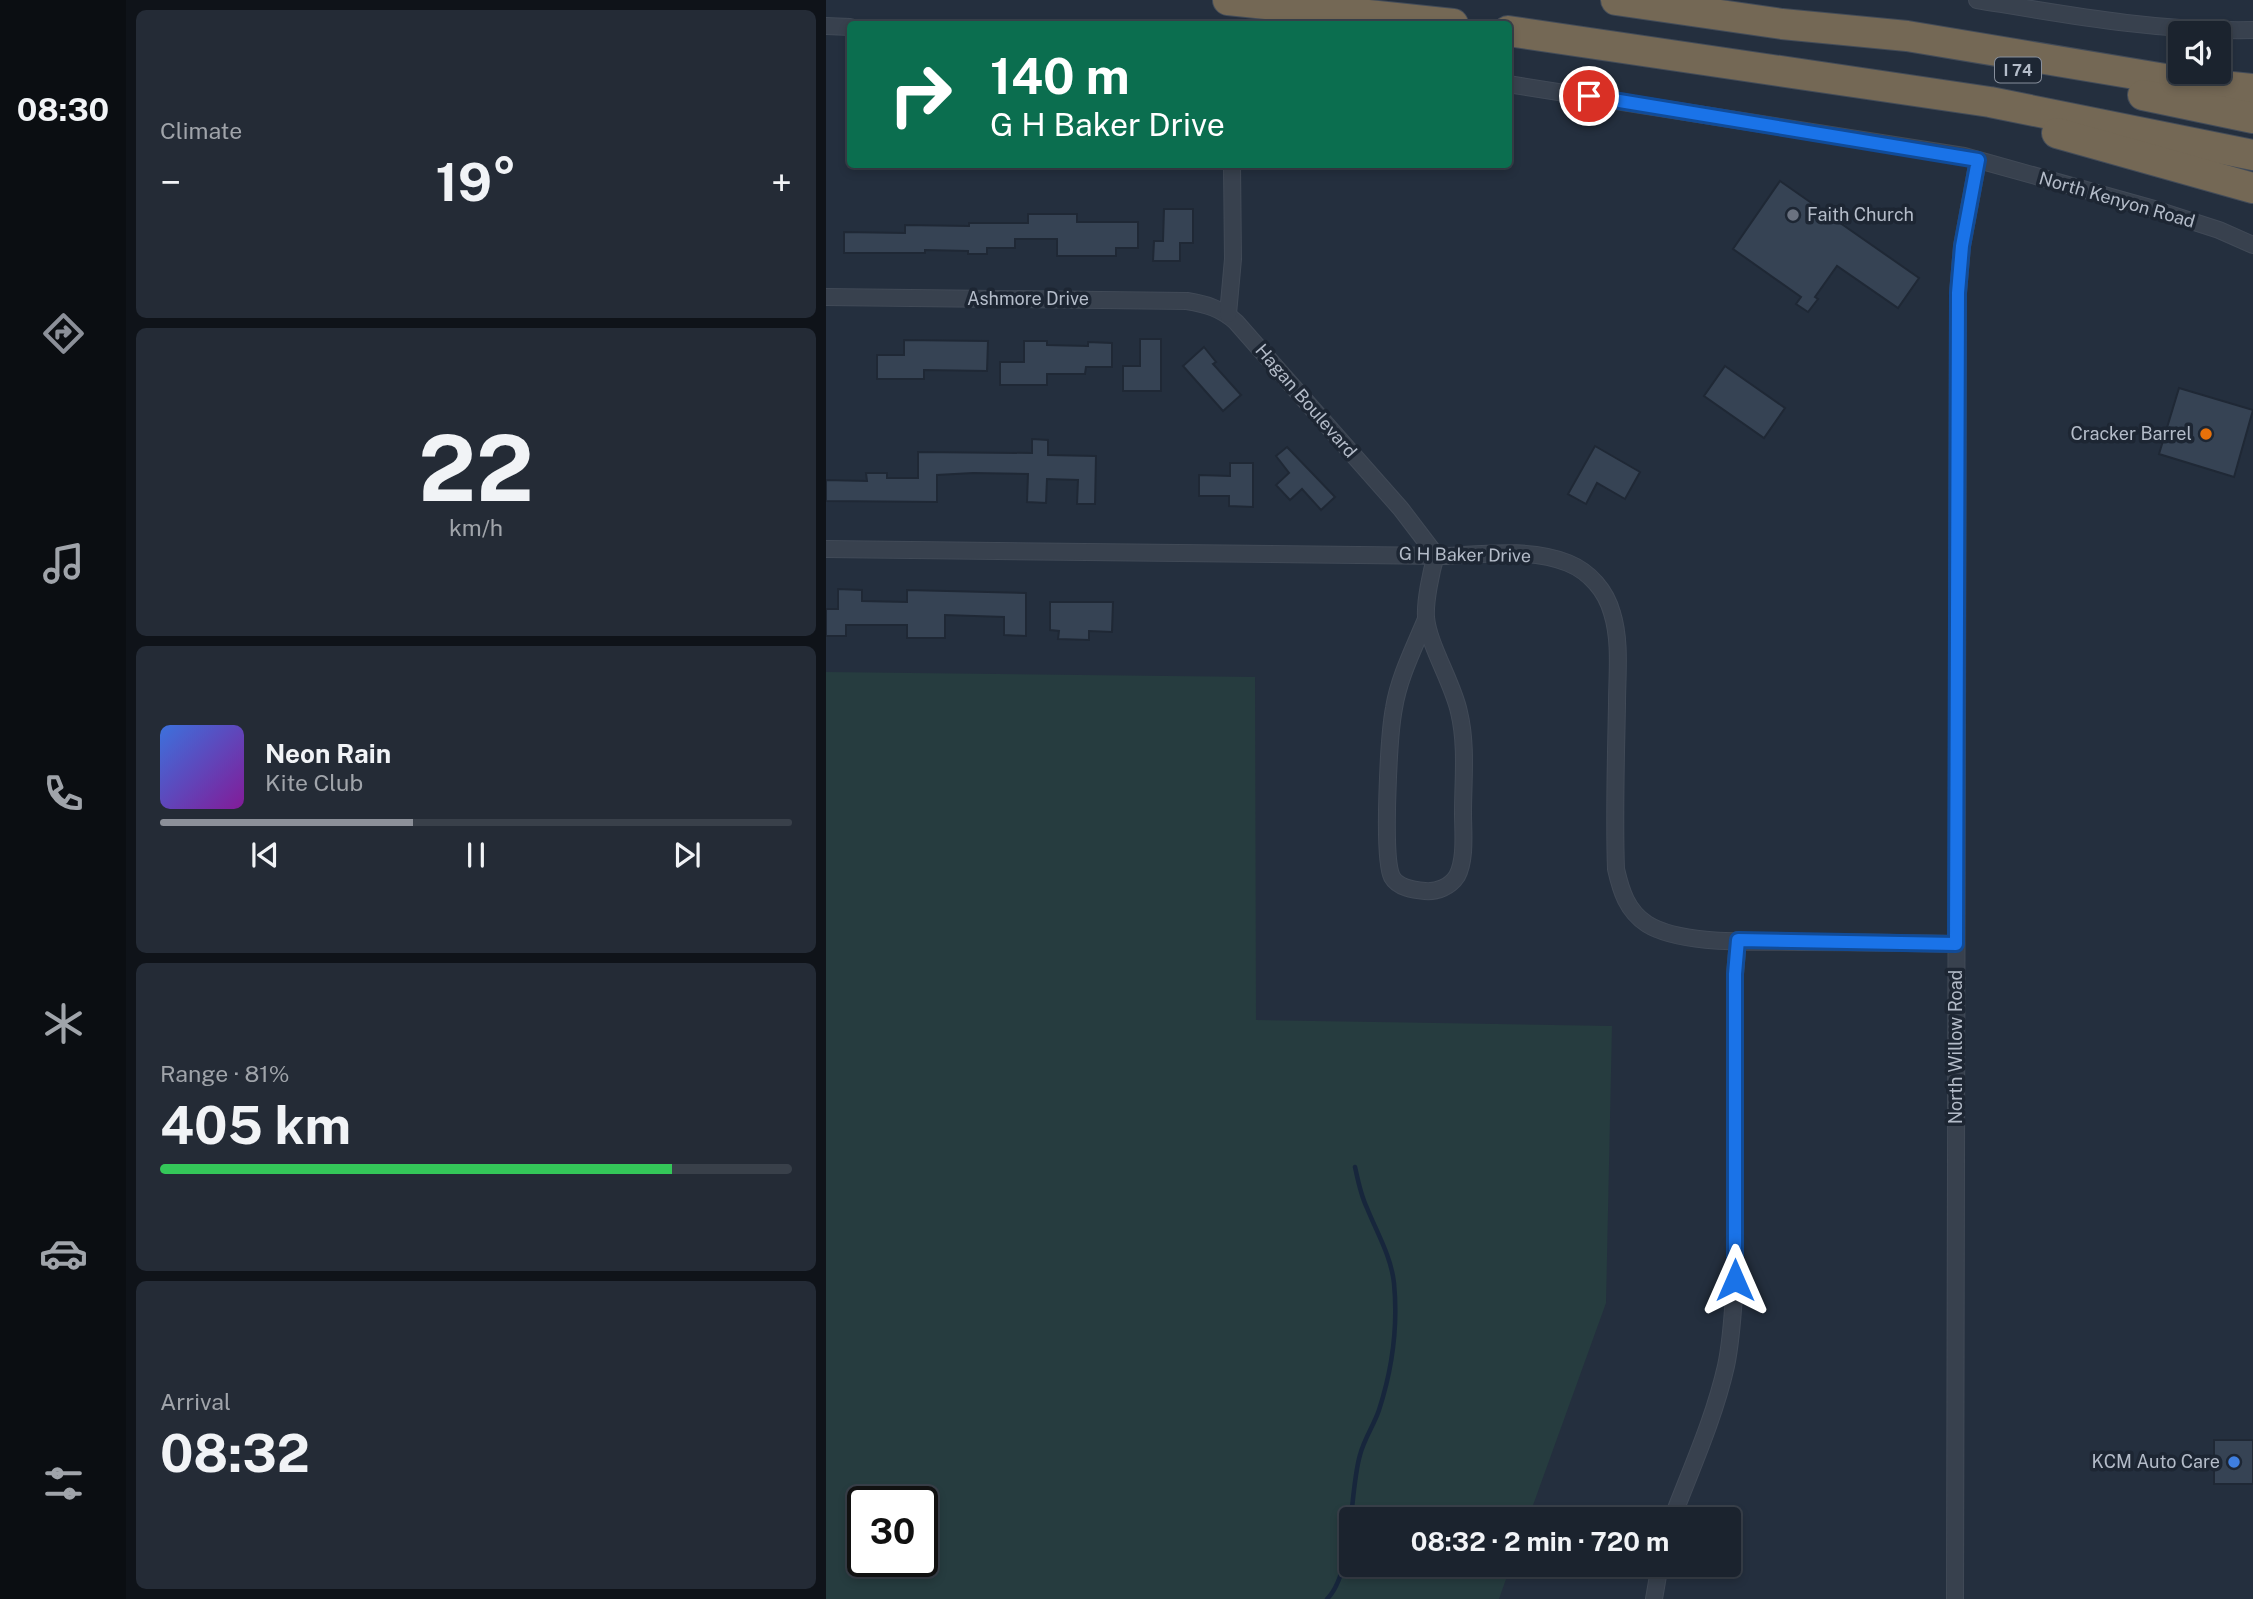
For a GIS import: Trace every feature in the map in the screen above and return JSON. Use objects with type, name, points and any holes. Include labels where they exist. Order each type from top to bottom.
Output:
[{"type":"highway","points":[[1228,0],[1425,21]]},
{"type":"highway","name":"I 74","points":[[1616,0],[1782,24],[2253,118]]},
{"type":"highway","points":[[1782,24],[1907,36],[2183,82],[2253,89]]},
{"type":"highway","name":"I 74","points":[[1512,32],[1990,102],[2253,155]]},
{"type":"highway","points":[[1919,93],[2253,188]]},
{"type":"street","points":[[1977,0],[2155,26],[2219,31],[2253,30]]},
{"type":"street","points":[[826,26],[847,27]]},
{"type":"street","name":"North Kenyon Road","points":[[1512,85],[1978,160],[2154,209],[2219,230],[2253,245]]},
{"type":"street","name":"North Willow Road","points":[[1955,1599],[1958,293],[1964,233],[1978,160]]},
{"type":"street","points":[[1228,314],[1233,259],[1232,168]]},
{"type":"street","name":"Ashmore Drive","points":[[826,298],[1187,301],[1203,303],[1228,314]]},
{"type":"street","name":"Hagan Boulevard","points":[[1228,314],[1401,509],[1436,555]]},
{"type":"street","name":"G H Baker Drive","points":[[826,549],[1517,554],[1567,563],[1582,570],[1604,593],[1612,611],[1617,679],[1616,869],[1625,900],[1640,919],[1664,932],[1695,937],[1956,944]]},
{"type":"street","points":[[1426,619],[1460,713],[1464,741],[1461,864],[1456,877],[1449,885],[1429,891],[1413,890],[1398,884],[1393,878],[1388,862],[1387,799],[1393,709],[1401,681],[1426,619],[1428,589],[1436,555]]},
{"type":"street","points":[[1677,1507],[1717,1400],[1727,1364],[1731,1328],[1735,1280],[1735,974],[1738,940]]},
{"type":"street","points":[[1654,1599],[1658,1577]]},
{"type":"green space","points":[[826,672],[1255,677],[1256,1020],[1612,1026],[1606,1303],[1532,1507],[1339,1507],[1339,1577],[1507,1577],[1499,1599],[826,1599]]},
{"type":"building","name":"Faith Church","points":[[1780,181],[1919,278],[1898,308],[1837,266],[1808,312],[1796,304],[1801,297],[1733,249]]},
{"type":"building","points":[[1164,209],[1193,209],[1193,243],[1180,243],[1180,261],[1153,261],[1154,241],[1163,241]]},
{"type":"building","points":[[1028,214],[1077,214],[1077,222],[1138,222],[1138,248],[1116,248],[1116,256],[1057,256],[1057,239],[1015,239],[1015,248],[987,248],[987,254],[925,250],[925,253],[844,253],[844,232],[905,233],[905,225],[1028,223]]},
{"type":"building","points":[[1140,339],[1161,339],[1161,391],[1123,391],[1123,366],[1140,366]]},
{"type":"building","points":[[904,340],[988,341],[987,371],[924,370],[924,379],[877,379],[877,355],[904,355]]},
{"type":"building","points":[[1024,341],[1047,341],[1047,345],[1088,346],[1088,342],[1112,343],[1112,367],[1086,367],[1085,374],[1047,374],[1047,385],[1000,385],[1000,362],[1024,362]]},
{"type":"building","points":[[1204,347],[1216,362],[1213,364],[1241,395],[1223,411],[1183,366]]},
{"type":"building","points":[[1725,366],[1785,408],[1764,438],[1704,396]]},
{"type":"building","name":"Cracker Barrel","points":[[2179,388],[2253,410],[2234,477],[2159,454]]},
{"type":"building","points":[[1032,439],[1048,440],[1048,455],[1096,456],[1095,504],[1077,504],[1078,480],[1047,479],[1046,503],[1027,502],[1028,474],[973,473],[937,475],[937,502],[826,501],[826,480],[867,481],[866,473],[887,473],[887,478],[918,478],[918,452],[1032,453]]},
{"type":"building","points":[[1595,446],[1640,472],[1625,499],[1597,483],[1586,504],[1568,494]]},
{"type":"building","points":[[1287,447],[1335,497],[1321,510],[1302,489],[1290,500],[1276,485],[1289,473],[1276,456]]},
{"type":"building","points":[[1230,463],[1253,463],[1253,507],[1229,506],[1229,496],[1199,496],[1199,475],[1230,476]]},
{"type":"building","points":[[838,589],[862,590],[862,601],[907,602],[907,590],[1026,593],[1026,636],[1004,635],[1004,617],[945,615],[945,638],[907,638],[907,625],[846,625],[846,636],[826,636],[826,609],[838,609]]},
{"type":"building","points":[[1050,602],[1113,602],[1112,632],[1089,631],[1089,640],[1058,639],[1059,631],[1050,630]]},
{"type":"building","name":"KCM Auto Care","points":[[2214,1440],[2253,1440],[2253,1484],[2214,1484]]},
{"type":"waterway","points":[[1327,1599],[1336,1587],[1342,1570],[1357,1471],[1362,1449],[1384,1395],[1394,1331],[1395,1299],[1392,1273],[1387,1254],[1363,1198],[1355,1167]]},
{"type":"place","name":"Faith Church","points":[[1793,215]]},
{"type":"place","name":"Cracker Barrel","points":[[2206,434]]},
{"type":"place","name":"KCM Auto Care","points":[[2234,1462]]},
{"type":"route","points":[[1589,96],[1978,160],[1962,246],[1958,293],[1956,944],[1738,940],[1735,974],[1735,1280]]}]
